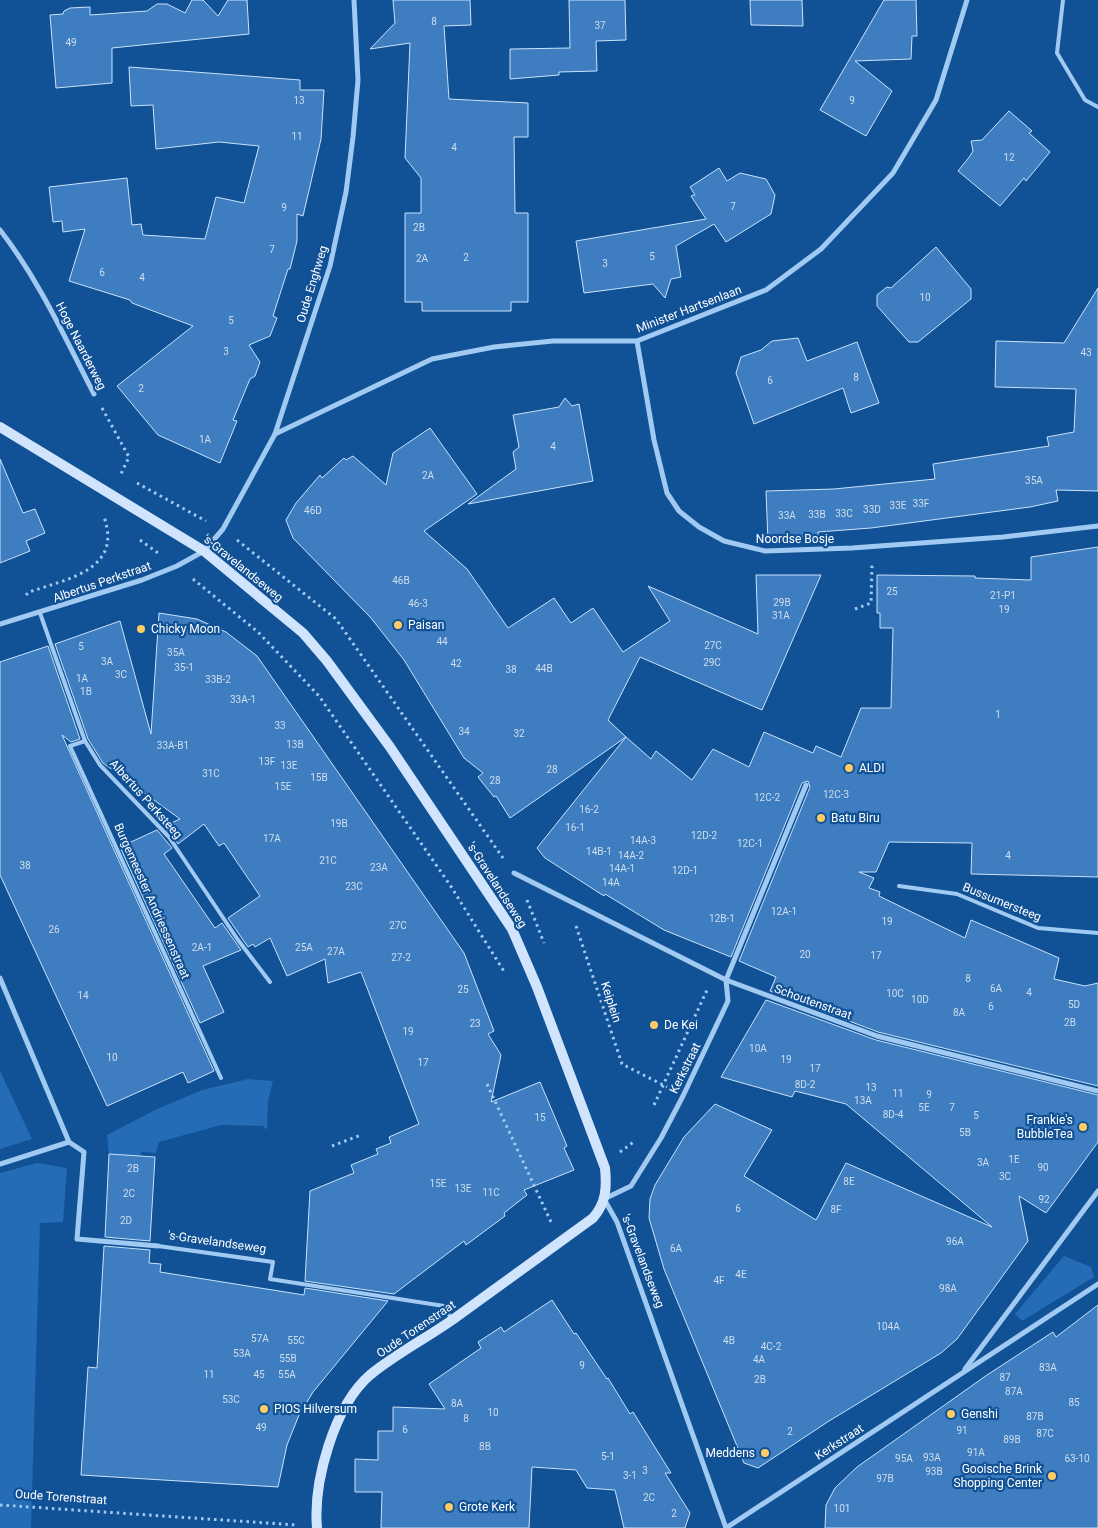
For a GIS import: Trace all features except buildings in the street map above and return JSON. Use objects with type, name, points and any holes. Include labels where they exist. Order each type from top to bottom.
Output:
[{"type":"main road","name":"'s-Gravelandseweg","points":[[0,427],[204,550],[303,633],[327,661],[385,740],[512,929],[537,987],[600,1153],[607,1183],[604,1199]]},
{"type":"main road","name":"Oude Torenstraat","points":[[317,1528],[315,1507],[320,1472],[349,1400],[369,1377],[403,1350],[452,1320],[593,1218],[600,1209],[604,1199]]},
{"type":"street","name":"Oude Enghweg","points":[[204,550],[223,529],[275,434],[330,266],[346,192],[353,137],[358,80],[354,0]]},
{"type":"street","name":"Minister Hartsenlaan","points":[[275,434],[432,359],[494,347],[553,341],[637,341],[766,290],[821,249],[893,173],[936,100],[967,0]]},
{"type":"street","name":"Hoge Naarderweg","points":[[0,230],[17,252],[43,294],[94,394]]},
{"type":"street","name":"Noordse Bosje","points":[[637,341],[654,440],[666,493],[679,511],[699,527],[724,540],[765,551],[852,548],[1003,537],[1098,526]]},
{"type":"street","name":"Albertus Perkstraat","points":[[1,624],[142,580],[177,566],[204,550]]},
{"type":"street","points":[[726,980],[806,785]]},
{"type":"street","name":"'s-Gravelandseweg","points":[[514,873],[726,980]]},
{"type":"street","points":[[0,978],[69,1142],[84,1152],[77,1239],[158,1246]]},
{"type":"street","name":"Kerkstraat","points":[[604,1199],[631,1186],[683,1096],[728,1001],[726,980]]},
{"type":"street","name":"Schoutenstraat","points":[[726,980],[877,1036],[1098,1091]]},
{"type":"street","points":[[0,1164],[69,1142]]},
{"type":"street","name":"Kerkstraat","points":[[963,1373],[1098,1191]]},
{"type":"street","name":"'s-Gravelandseweg","points":[[604,1199],[617,1222],[726,1528]]},
{"type":"street","name":"Kerkstraat","points":[[726,1528],[1098,1284]]},
{"type":"lane","points":[[1063,0],[1057,53],[1085,100],[1098,107]]},
{"type":"lane","name":"Albertus Perksteeg","points":[[40,613],[85,741],[100,765],[170,837],[238,940],[270,982]]},
{"type":"lane","name":"Burgemeester Andriessenstraat","points":[[85,741],[70,746],[221,1078]]},
{"type":"lane","name":"Bussumersteeg","points":[[899,886],[957,894],[1038,928],[1098,933]]},
{"type":"lane","name":"'s-Gravelandseweg","points":[[158,1246],[273,1262],[270,1279],[444,1306],[452,1320]]},
{"type":"path","name":"Hoge Naarderweg","points":[[94,394],[129,457],[120,476]]},
{"type":"path","name":"Albertus Perkstraat","points":[[1,624],[29,592],[80,574],[99,562],[108,537],[102,509],[108,514]]},
{"type":"path","points":[[135,536],[177,566],[258,632],[319,696],[481,932]]},
{"type":"path","points":[[855,609],[871,603],[872,565]]},
{"type":"path","name":"Keiplein","points":[[568,901],[622,1064],[683,1096]]},
{"type":"path","points":[[651,1112],[714,974]]},
{"type":"path","points":[[487,1084],[554,1228]]},
{"type":"path","points":[[332,1146],[361,1135]]},
{"type":"path","points":[[620,1152],[640,1138]]},
{"type":"path","name":"Oude Torenstraat","points":[[0,1505],[300,1526]]},
{"type":"shaded area","points":[[0,1071],[32,1139],[0,1149]]},
{"type":"shaded area","points":[[248,1079],[273,1081],[268,1101],[267,1130],[263,1126],[221,1125],[159,1142],[156,1153],[141,1152],[141,1156],[109,1154],[107,1135],[155,1110],[202,1090]]},
{"type":"shaded area","points":[[37,1163],[67,1168],[63,1222],[40,1223],[31,1528],[0,1528],[0,1173]]},
{"type":"shaded area","points":[[1064,1256],[1091,1267],[1094,1277],[1022,1321],[1015,1314]]},
{"type":"place","name":"Paisan","points":[[398,625]]},
{"type":"place","name":"Chicky Moon","points":[[141,629]]},
{"type":"place","name":"ALDI","points":[[849,768]]},
{"type":"place","name":"Batu Biru","points":[[821,818]]},
{"type":"place","name":"De Kei","points":[[654,1025]]},
{"type":"place","name":"Frankie's BubbleTea","points":[[1083,1127]]},
{"type":"place","name":"PIOS Hilversum","points":[[264,1409]]},
{"type":"place","name":"Genshi","points":[[951,1414]]},
{"type":"place","name":"Meddens","points":[[765,1453]]},
{"type":"place","name":"Gooische Brink Shopping Center","points":[[1052,1476]]},
{"type":"place","name":"Grote Kerk","points":[[449,1507]]}]
